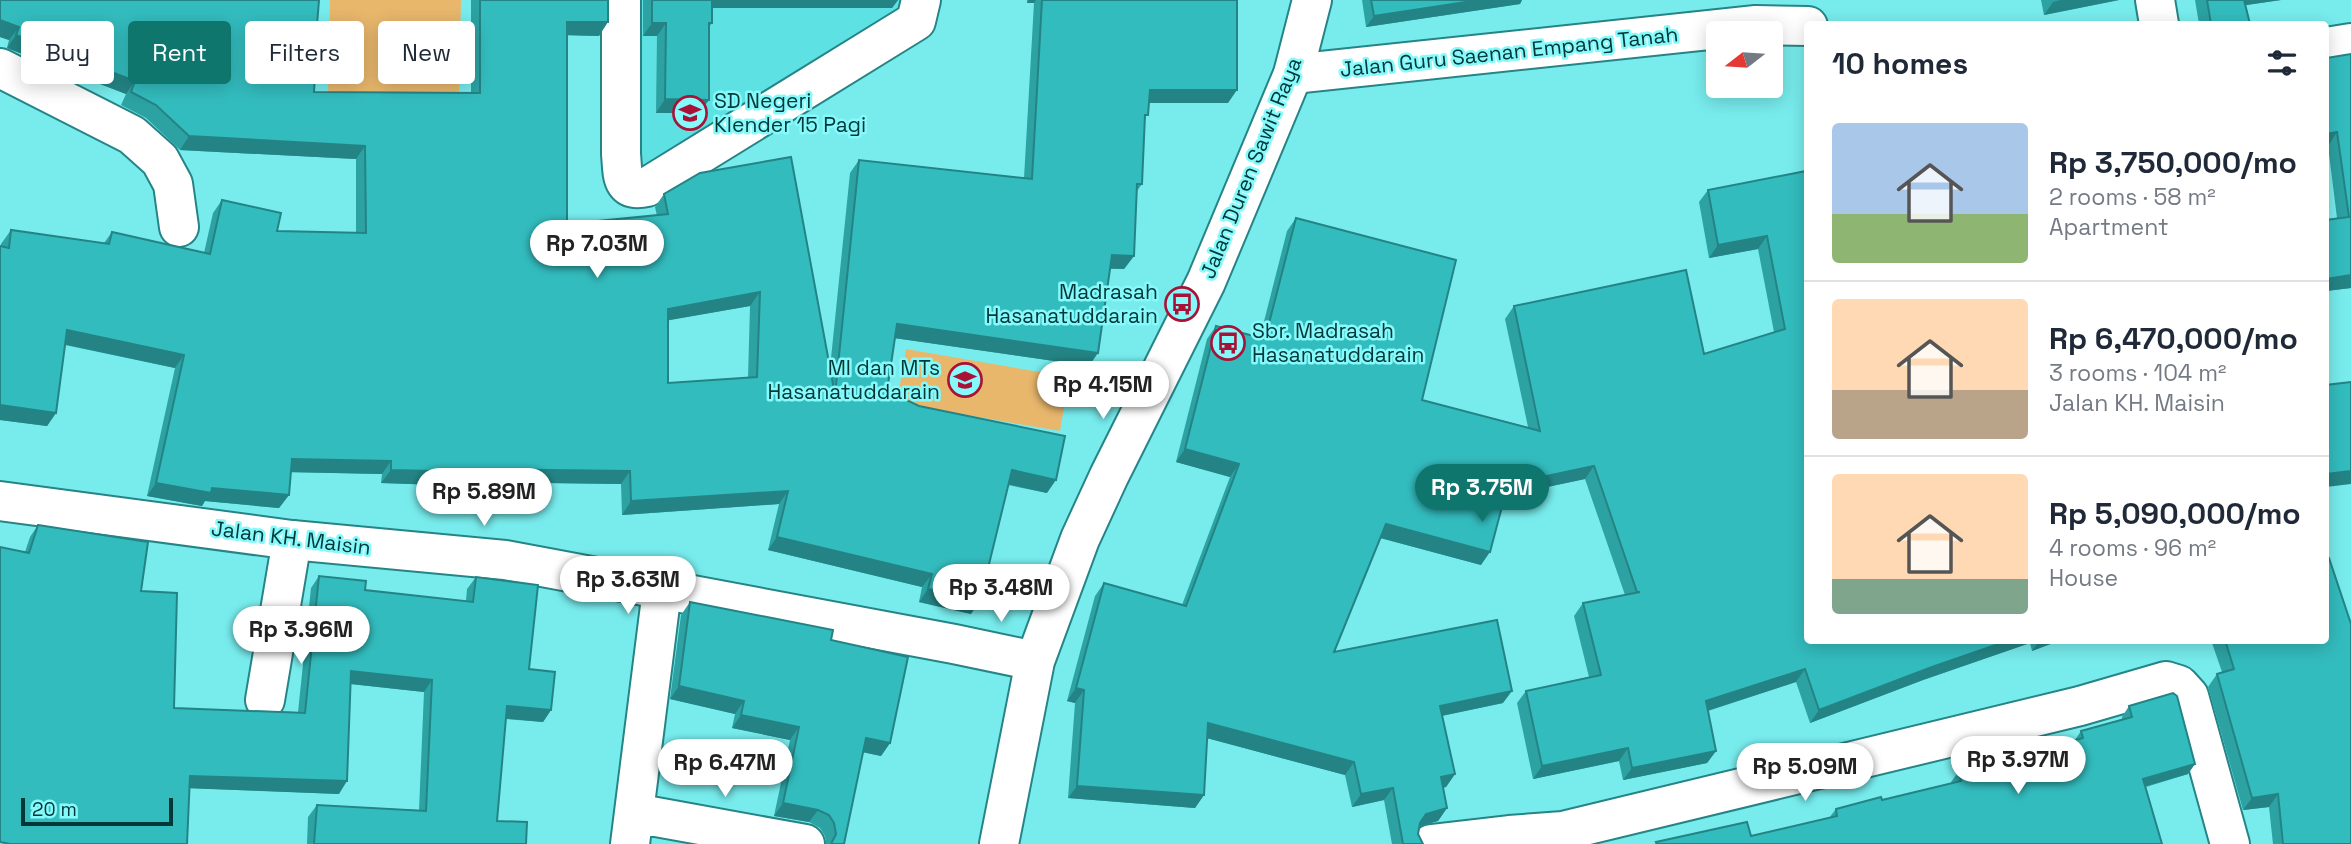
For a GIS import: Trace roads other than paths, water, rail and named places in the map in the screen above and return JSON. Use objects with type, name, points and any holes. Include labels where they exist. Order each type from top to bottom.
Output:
[{"type":"street","points":[[621,0],[621,154],[624,179],[629,187],[636,190],[647,187],[916,21],[921,0]]},
{"type":"street","points":[[2155,0],[2158,21]]},
{"type":"street","name":"Jalan Duren Sawit Raya","points":[[999,844],[1035,661],[1080,539],[1206,282],[1293,74],[1308,12]]},
{"type":"street","name":"Jalan Guru Saenan Empang Tanah","points":[[1293,74],[1756,25],[1804,26]]},
{"type":"street","points":[[2329,47],[2351,43]]},
{"type":"street","points":[[0,68],[132,135],[160,160],[173,184],[179,227]]},
{"type":"street","name":"Jalan KH. Maisin","points":[[0,501],[292,540],[505,560],[1035,661]]},
{"type":"street","points":[[265,701],[292,540]]},
{"type":"street","points":[[662,590],[632,828],[805,844]]},
{"type":"street","points":[[1431,844],[1509,835],[1564,838],[2080,706],[2166,681],[2179,685],[2189,696],[2230,844]]},
{"type":"place","name":"SD Negeri Klender 15 Pagi","points":[[690,113]]},
{"type":"place","name":"Madrasah Hasanatuddarain","points":[[1182,304]]},
{"type":"place","name":"Sbr. Madrasah Hasanatuddarain","points":[[1228,343]]},
{"type":"place","name":"MI dan MTs Hasanatuddarain","points":[[965,380]]}]
